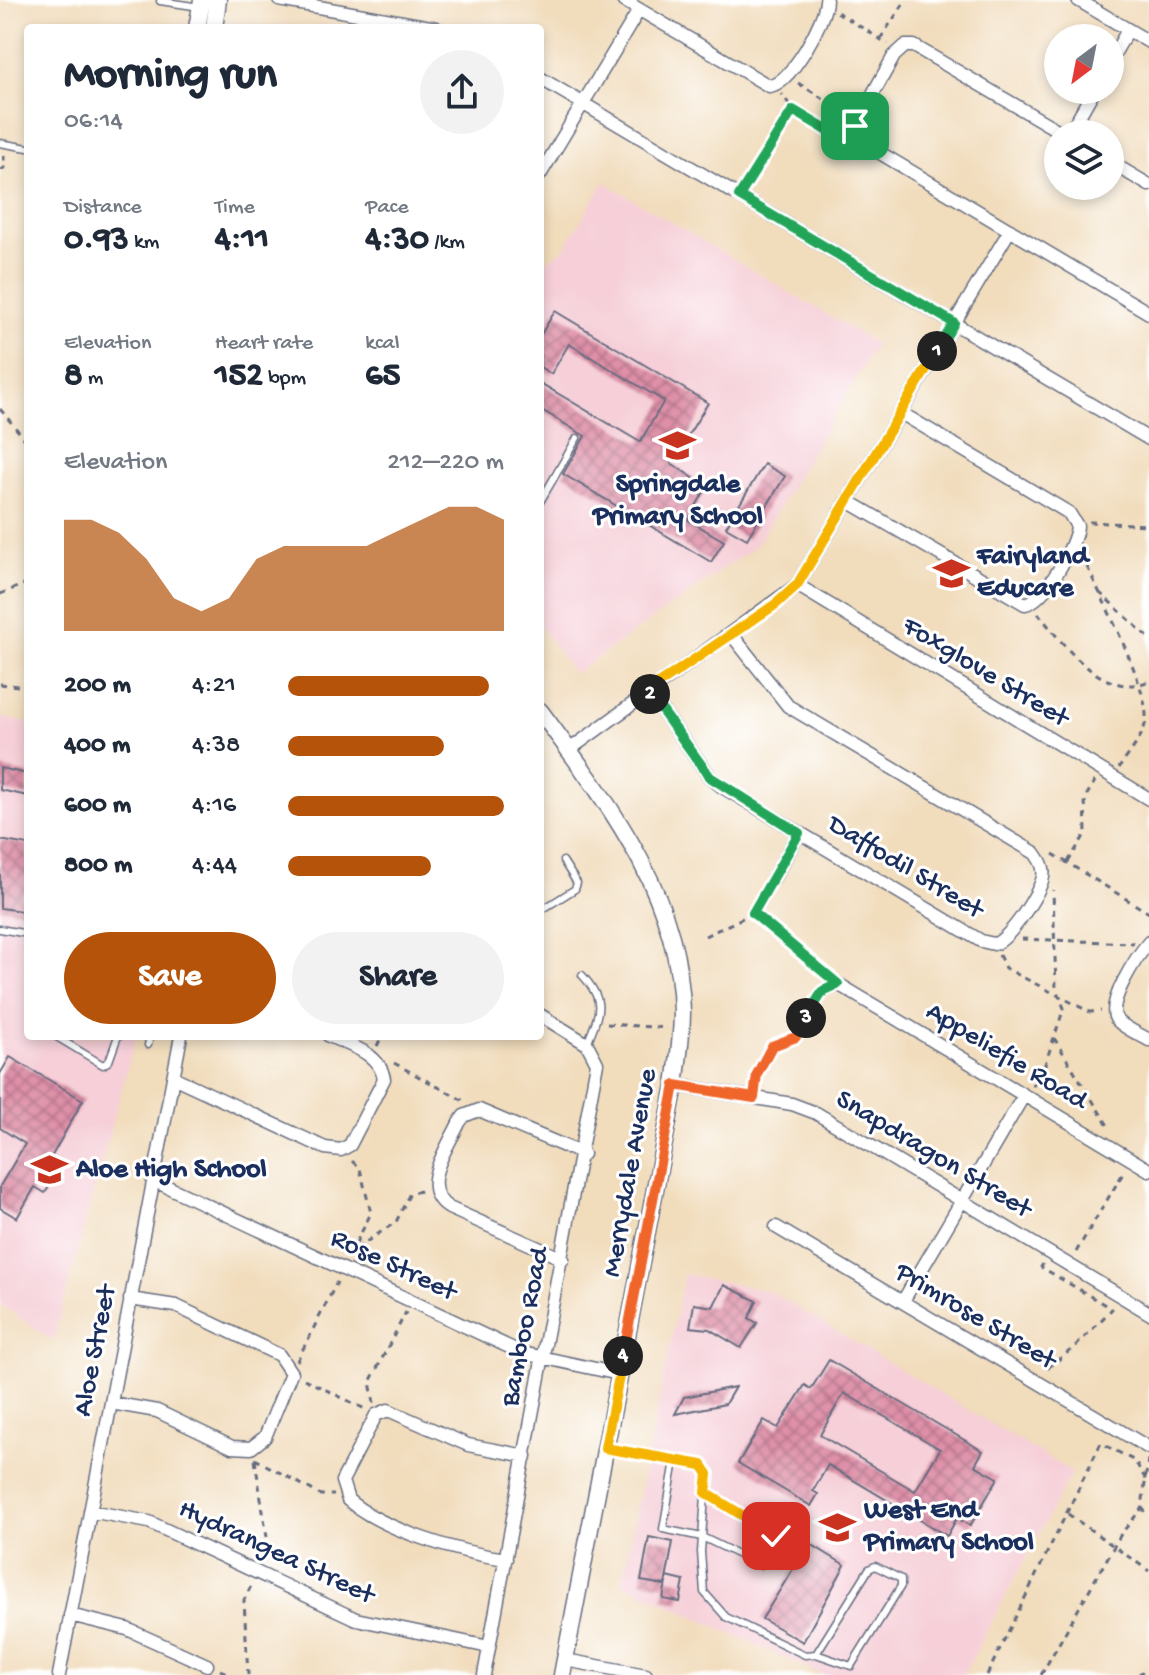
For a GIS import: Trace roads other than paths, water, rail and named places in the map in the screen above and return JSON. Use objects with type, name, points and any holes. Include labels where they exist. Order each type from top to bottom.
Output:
[{"type":"street","points":[[215,24],[218,0]]},
{"type":"street","points":[[279,0],[394,24]]},
{"type":"street","points":[[623,0],[757,81],[775,86],[788,77],[826,2]]},
{"type":"street","points":[[1078,0],[1149,42]]},
{"type":"street","points":[[198,24],[201,4]]},
{"type":"street","points":[[544,168],[639,10]]},
{"type":"street","points":[[1124,37],[1128,30]]},
{"type":"street","points":[[1044,121],[921,48],[905,46],[899,50],[856,125],[865,144],[1149,313]]},
{"type":"street","points":[[544,80],[1149,439]]},
{"type":"street","points":[[1124,170],[1149,185]]},
{"type":"street","points":[[569,750],[797,585],[1010,230]]},
{"type":"street","points":[[848,501],[1016,602],[1030,603],[1044,590],[1075,541],[1077,526],[1069,513],[901,413]]},
{"type":"street","name":"Foxglove Street","points":[[797,585],[1149,799]]},
{"type":"street","name":"Daffodil Street","points":[[648,691],[710,777],[981,941],[1002,943],[1043,879],[1043,866],[1035,853],[788,706],[732,635]]},
{"type":"street","name":"Merrydale Avenue","points":[[544,716],[625,830],[651,877],[668,923],[679,972],[682,1009],[675,1085],[563,1668]]},
{"type":"street","points":[[773,879],[799,833]]},
{"type":"street","points":[[1147,944],[1115,997],[1113,1011],[1118,1021],[1149,1040]]},
{"type":"street","name":"Appeliefie Road","points":[[838,984],[1149,1170]]},
{"type":"street","points":[[544,1017],[587,1044]]},
{"type":"street","name":"Aloe Street","points":[[59,1675],[180,1040]]},
{"type":"street","points":[[173,1077],[325,1148],[341,1150],[350,1145],[384,1079],[379,1063],[336,1040]]},
{"type":"street","name":"Bamboo Road","points":[[484,1675],[583,1154],[597,1063],[587,1044]]},
{"type":"street","name":"Snapdragon Street","points":[[675,1085],[792,1104],[816,1113],[1149,1313]]},
{"type":"street","points":[[903,1301],[1024,1095]]},
{"type":"street","points":[[563,1259],[449,1208],[437,1198],[434,1189],[436,1175],[459,1123],[464,1116],[479,1110],[583,1154]]},
{"type":"street","name":"Rose Street","points":[[153,1180],[544,1361],[619,1374]]},
{"type":"street","name":"Primrose Street","points":[[776,1227],[1149,1449]]},
{"type":"street","points":[[111,1403],[157,1411],[232,1447],[251,1448],[265,1437],[291,1373],[279,1355],[176,1306],[130,1299]]},
{"type":"street","points":[[506,1559],[440,1545],[354,1505],[344,1495],[342,1481],[376,1415],[394,1410],[468,1445],[526,1456]]},
{"type":"street","name":"Hydrangea Street","points":[[90,1511],[149,1522],[356,1619],[489,1647]]},
{"type":"street","points":[[70,1615],[127,1629],[207,1665]]},
{"type":"street","points":[[563,1668],[646,1675]]},
{"type":"lane","points":[[160,1],[201,4]]},
{"type":"lane","points":[[2,144],[24,147]]},
{"type":"lane","points":[[544,495],[577,438]]},
{"type":"lane","points":[[544,908],[576,886],[563,861]]},
{"type":"lane","points":[[0,929],[24,933]]},
{"type":"lane","points":[[582,975],[598,996],[597,1018],[587,1044]]},
{"type":"lane","points":[[62,1040],[106,1065],[116,1040]]},
{"type":"lane","points":[[148,1045],[149,1040]]},
{"type":"lane","points":[[754,1098],[757,1074],[772,1046]]},
{"type":"lane","points":[[605,1448],[707,1468],[702,1537],[704,1592],[719,1611],[805,1655],[816,1654],[851,1666],[901,1586],[901,1579],[882,1568],[869,1569],[816,1654]]},
{"type":"lane","points":[[675,1461],[662,1527],[702,1537],[758,1566],[764,1563],[777,1539],[770,1530],[706,1493]]},
{"type":"place","name":"Springdale Primary School","points":[[678,445]]},
{"type":"place","name":"Fairyland Educare","points":[[951,573]]},
{"type":"place","name":"Aloe High School","points":[[50,1170]]},
{"type":"place","name":"West End Primary School","points":[[838,1527]]}]
